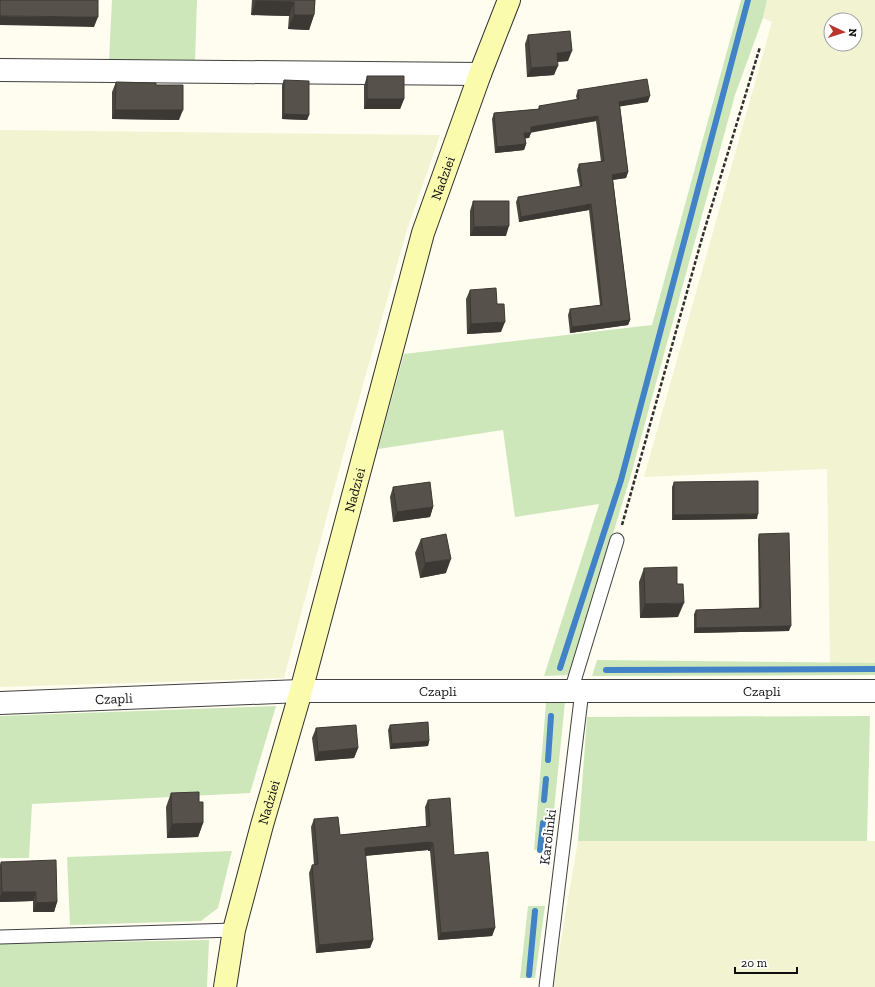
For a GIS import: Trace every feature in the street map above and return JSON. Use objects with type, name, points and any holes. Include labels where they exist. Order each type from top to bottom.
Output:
[{"type":"street","name":"Nadziei","points":[[226,987],[234,930],[262,825],[301,691],[423,233],[480,74],[509,0]]},
{"type":"street","points":[[0,70],[480,74]]},
{"type":"street","name":"Czapli","points":[[0,703],[301,691],[875,691]]},
{"type":"lane","name":"Karolinki","points":[[546,987],[576,691],[617,540]]},
{"type":"lane","points":[[0,937],[234,930]]},
{"type":"path","points":[[617,540],[702,238],[760,47]]},
{"type":"green space","points":[[112,0],[197,0],[195,61],[109,61]]},
{"type":"green space","points":[[741,0],[767,0],[763,18],[735,95],[630,478],[570,675],[544,676],[599,504],[515,517],[503,430],[378,449],[404,354],[652,325]]},
{"type":"green space","points":[[767,0],[875,0],[875,663],[830,663],[827,469],[644,477],[772,22],[763,18]]},
{"type":"green space","points":[[0,130],[440,135],[406,233],[344,452],[284,678],[0,687]]},
{"type":"green space","points":[[597,660],[875,663],[875,675],[592,676]]},
{"type":"green space","points":[[565,702],[550,849],[534,850],[546,703]]},
{"type":"green space","points":[[276,706],[250,793],[32,804],[29,858],[0,858],[0,716]]},
{"type":"green space","points":[[870,716],[867,841],[578,841],[587,717]]},
{"type":"green space","points":[[578,841],[875,841],[875,987],[553,987]]},
{"type":"green space","points":[[232,851],[218,908],[201,921],[70,925],[67,857]]},
{"type":"green space","points":[[528,906],[545,906],[535,978],[520,978]]},
{"type":"green space","points":[[209,940],[207,987],[0,987],[0,944]]},
{"type":"building","points":[[0,0],[98,0],[98,17],[0,16]]},
{"type":"building","points":[[256,0],[315,0],[314,15],[294,15],[294,2]]},
{"type":"building","points":[[570,31],[572,51],[557,53],[558,66],[531,68],[528,35]]},
{"type":"building","points":[[367,76],[404,76],[404,99],[367,99]]},
{"type":"building","points":[[647,79],[650,96],[619,102],[628,172],[612,175],[630,320],[572,327],[570,309],[602,305],[591,204],[521,217],[518,197],[582,186],[579,164],[604,161],[598,116],[531,127],[531,133],[524,133],[526,144],[497,147],[494,113],[540,109],[539,106],[579,99],[578,90]]},
{"type":"building","points":[[284,80],[309,81],[309,115],[284,114]]},
{"type":"building","points":[[116,82],[156,83],[156,85],[183,85],[183,110],[115,110]]},
{"type":"building","points":[[473,201],[509,201],[509,226],[474,227]]},
{"type":"building","points":[[496,288],[497,304],[504,304],[505,322],[471,324],[470,290]]},
{"type":"building","points":[[758,481],[758,514],[674,515],[674,482]]},
{"type":"building","points":[[430,482],[433,507],[397,512],[393,487]]},
{"type":"building","points":[[789,533],[791,626],[696,628],[696,610],[761,608],[759,534]]},
{"type":"building","points":[[446,534],[451,559],[425,563],[421,539]]},
{"type":"building","points":[[677,567],[677,584],[683,584],[684,603],[645,604],[644,568]]},
{"type":"building","points":[[428,722],[429,741],[392,744],[390,725]]},
{"type":"building","points":[[356,725],[358,748],[318,752],[316,728]]},
{"type":"building","points":[[199,792],[199,802],[203,802],[203,823],[172,824],[171,793]]},
{"type":"building","points":[[450,798],[454,855],[488,852],[495,928],[441,933],[433,843],[365,848],[373,940],[319,945],[312,865],[318,864],[314,819],[338,817],[340,835],[430,826],[428,800]]},
{"type":"building","points":[[56,860],[57,902],[36,903],[36,892],[2,892],[1,862]]},
{"type":"waterway","points":[[560,668],[621,480],[748,0]]},
{"type":"waterway","points":[[606,670],[875,669]]},
{"type":"waterway","points":[[548,760],[551,716]]},
{"type":"waterway","points":[[544,800],[546,779]]},
{"type":"waterway","points":[[540,850],[543,823]]},
{"type":"waterway","points":[[529,975],[535,911]]}]
